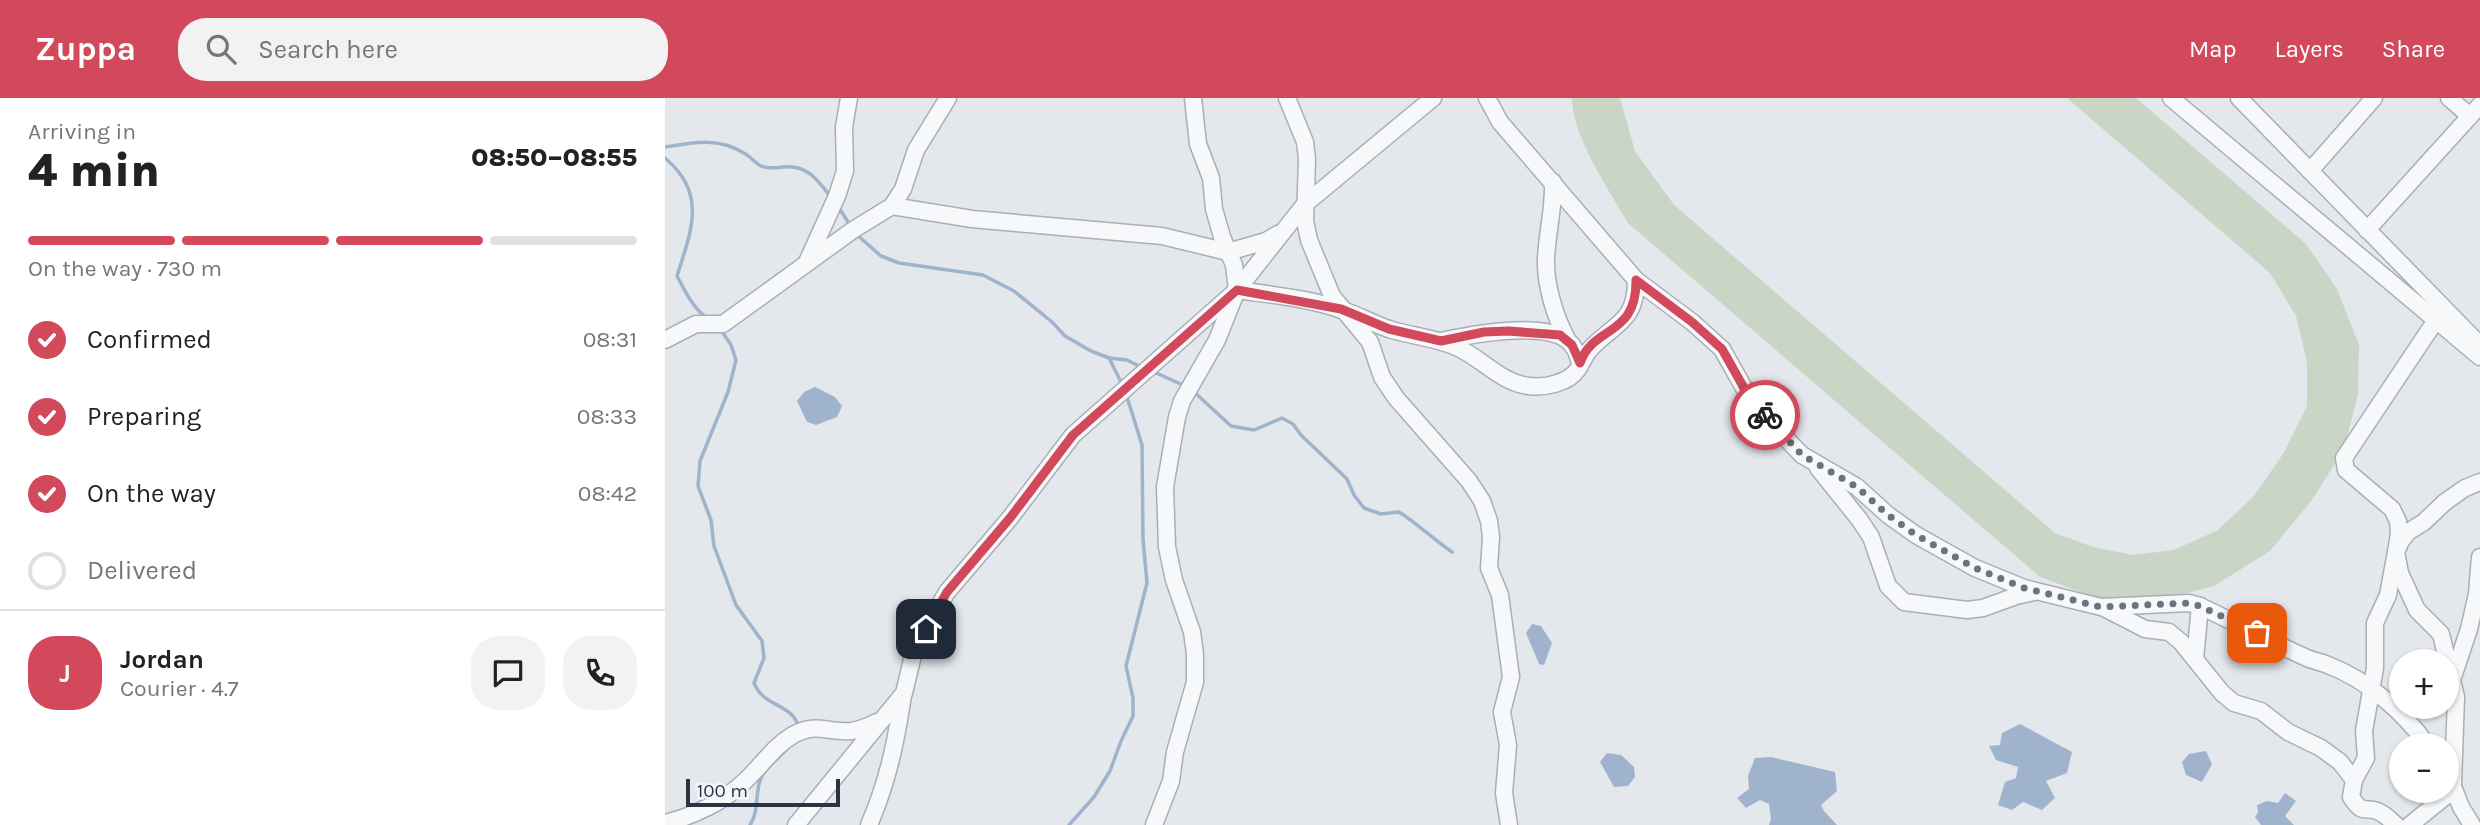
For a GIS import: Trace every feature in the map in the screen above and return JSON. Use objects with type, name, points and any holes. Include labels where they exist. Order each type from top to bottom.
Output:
[{"type":"street","points":[[806,265],[837,196],[845,171],[844,127],[849,98]]},
{"type":"street","points":[[665,340],[696,324],[723,324],[853,230],[892,206],[903,188],[916,150],[948,98]]},
{"type":"street","points":[[1155,823],[1171,781],[1175,752],[1195,682],[1192,632],[1174,580],[1167,547],[1167,475],[1182,401],[1217,340],[1237,290],[1234,265],[1214,209],[1212,178],[1198,144],[1193,98]]},
{"type":"street","points":[[1287,98],[1305,142],[1305,204],[1309,240],[1332,296],[1370,342],[1382,377],[1396,398],[1476,491],[1489,521],[1489,568],[1500,595],[1511,677],[1502,712],[1508,745],[1504,793],[1509,825]]},
{"type":"street","points":[[869,825],[895,752],[904,693],[915,647],[947,592],[1010,518],[1073,435],[1237,290],[1305,204],[1433,98]]},
{"type":"street","points":[[2171,98],[2480,345]]},
{"type":"street","points":[[2239,98],[2367,230],[2480,357]]},
{"type":"street","points":[[2310,171],[2374,98]]},
{"type":"street","points":[[2367,230],[2475,110],[2449,98]]},
{"type":"street","points":[[1487,100],[1500,122],[1636,280],[1692,322],[1722,349],[1744,388],[1773,425],[1802,455],[1857,487],[1888,515],[1975,568],[2036,591],[2101,607],[2145,629],[2169,632],[2222,693],[2235,703],[2261,711],[2288,732],[2321,748],[2340,762],[2354,780]]},
{"type":"street","points":[[1553,182],[1554,195],[1545,262],[1556,311],[1567,340]]},
{"type":"street","points":[[892,206],[972,219],[1162,236],[1228,251],[1266,241],[1285,229]]},
{"type":"street","points":[[1237,290],[1341,309],[1389,329],[1441,341],[1458,348],[1510,381],[1529,386],[1566,380],[1576,372],[1583,357],[1620,325],[1631,311],[1636,297],[1636,280]]},
{"type":"street","points":[[2396,825],[2380,811],[2366,811],[2355,803],[2351,796],[2354,780],[2366,758],[2364,731],[2375,668],[2375,623],[2388,595],[2399,534],[2398,521],[2392,509],[2346,470],[2344,458],[2438,312]]},
{"type":"street","points":[[1441,341],[1484,332],[1560,335],[1578,353],[1580,363]]},
{"type":"street","points":[[1814,464],[1860,519],[1871,537],[1888,586],[1896,597],[1904,602],[1967,610],[1983,608],[2036,591]]},
{"type":"street","points":[[2445,649],[2441,634],[2417,610],[2406,589],[2396,552],[2400,541],[2408,532],[2465,488],[2480,482]]},
{"type":"street","points":[[2459,659],[2477,594],[2480,557]]},
{"type":"street","points":[[2101,607],[2189,603],[2200,606],[2309,659],[2330,666],[2390,702],[2419,733]]},
{"type":"street","points":[[2195,659],[2200,606]]},
{"type":"street","points":[[796,825],[904,693]]},
{"type":"street","points":[[665,823],[695,813],[729,796],[781,743],[796,733],[816,726],[855,731],[881,720]]},
{"type":"street","points":[[2459,802],[2472,825]]},
{"type":"street","points":[[2410,825],[2437,803]]},
{"type":"green space","points":[[1572,98],[1620,98],[1635,151],[1674,205],[2055,533],[2093,547],[2133,555],[2174,550],[2218,530],[2253,497],[2283,454],[2307,406],[2307,362],[2296,316],[2270,273],[2067,98],[2136,98],[2306,244],[2337,289],[2359,345],[2358,394],[2344,449],[2312,500],[2270,551],[2214,586],[2153,602],[2097,598],[2040,577],[1628,223],[1585,146],[1578,129]]},
{"type":"water","points":[[815,387],[835,397],[842,406],[837,417],[816,425],[807,422],[797,401],[804,392]]},
{"type":"water","points":[[1532,624],[1541,626],[1552,643],[1544,665],[1539,664],[1526,633]]},
{"type":"water","points":[[2020,724],[2072,752],[2067,773],[2046,781],[2055,798],[2042,810],[2023,802],[2012,810],[1998,805],[2005,782],[2016,778],[2018,767],[1996,760],[1989,746],[2000,745],[2002,733]]},
{"type":"water","points":[[2206,751],[2212,764],[2202,782],[2186,775],[2182,762],[2189,754]]},
{"type":"water","points":[[1607,753],[1621,755],[1634,767],[1635,777],[1628,786],[1614,787],[1600,762]]},
{"type":"water","points":[[1771,757],[1835,772],[1837,791],[1821,805],[1837,825],[1769,825],[1769,804],[1760,800],[1746,808],[1737,798],[1749,789],[1748,776],[1755,758]]},
{"type":"water","points":[[2285,793],[2296,801],[2285,816],[2294,825],[2261,825],[2255,817],[2258,812],[2257,805],[2267,801],[2278,803]]},
{"type":"waterway","points":[[665,147],[696,142],[725,145],[744,153],[764,167],[805,170],[830,196]]},
{"type":"waterway","points":[[665,158],[687,185],[691,199],[691,228],[677,276],[693,304],[707,318]]},
{"type":"waterway","points":[[839,208],[850,225]]},
{"type":"waterway","points":[[856,234],[881,256],[899,263],[983,275],[1014,291],[1065,336],[1109,358],[1123,386]]},
{"type":"waterway","points":[[721,330],[731,345],[736,360],[728,392],[700,461],[698,486],[711,520],[714,546],[736,605],[762,641],[764,658],[754,683],[764,697],[791,714],[799,728]]},
{"type":"waterway","points":[[1109,358],[1127,360],[1141,367]]},
{"type":"waterway","points":[[1154,372],[1185,386]]},
{"type":"waterway","points":[[1192,390],[1231,426],[1254,430],[1282,418],[1293,424],[1347,479],[1364,508],[1381,514],[1399,512],[1452,552]]},
{"type":"waterway","points":[[1069,825],[1094,797],[1110,771],[1133,716],[1133,698],[1126,666],[1147,583],[1143,539],[1142,445],[1126,394]]},
{"type":"waterway","points":[[750,825],[762,776],[789,746]]},
{"type":"way so far","points":[[1765,415],[1802,455],[1814,464],[1857,487],[1888,515],[1916,535],[1975,568],[2024,588],[2101,607],[2189,603],[2257,633]]},
{"type":"route","points":[[926,629],[947,592],[1010,518],[1073,435],[1237,290],[1341,309],[1389,329],[1441,341],[1484,332],[1560,335],[1578,353],[1580,363],[1631,311],[1636,297],[1636,280],[1707,334],[1722,349],[1744,388],[1765,415]]}]
